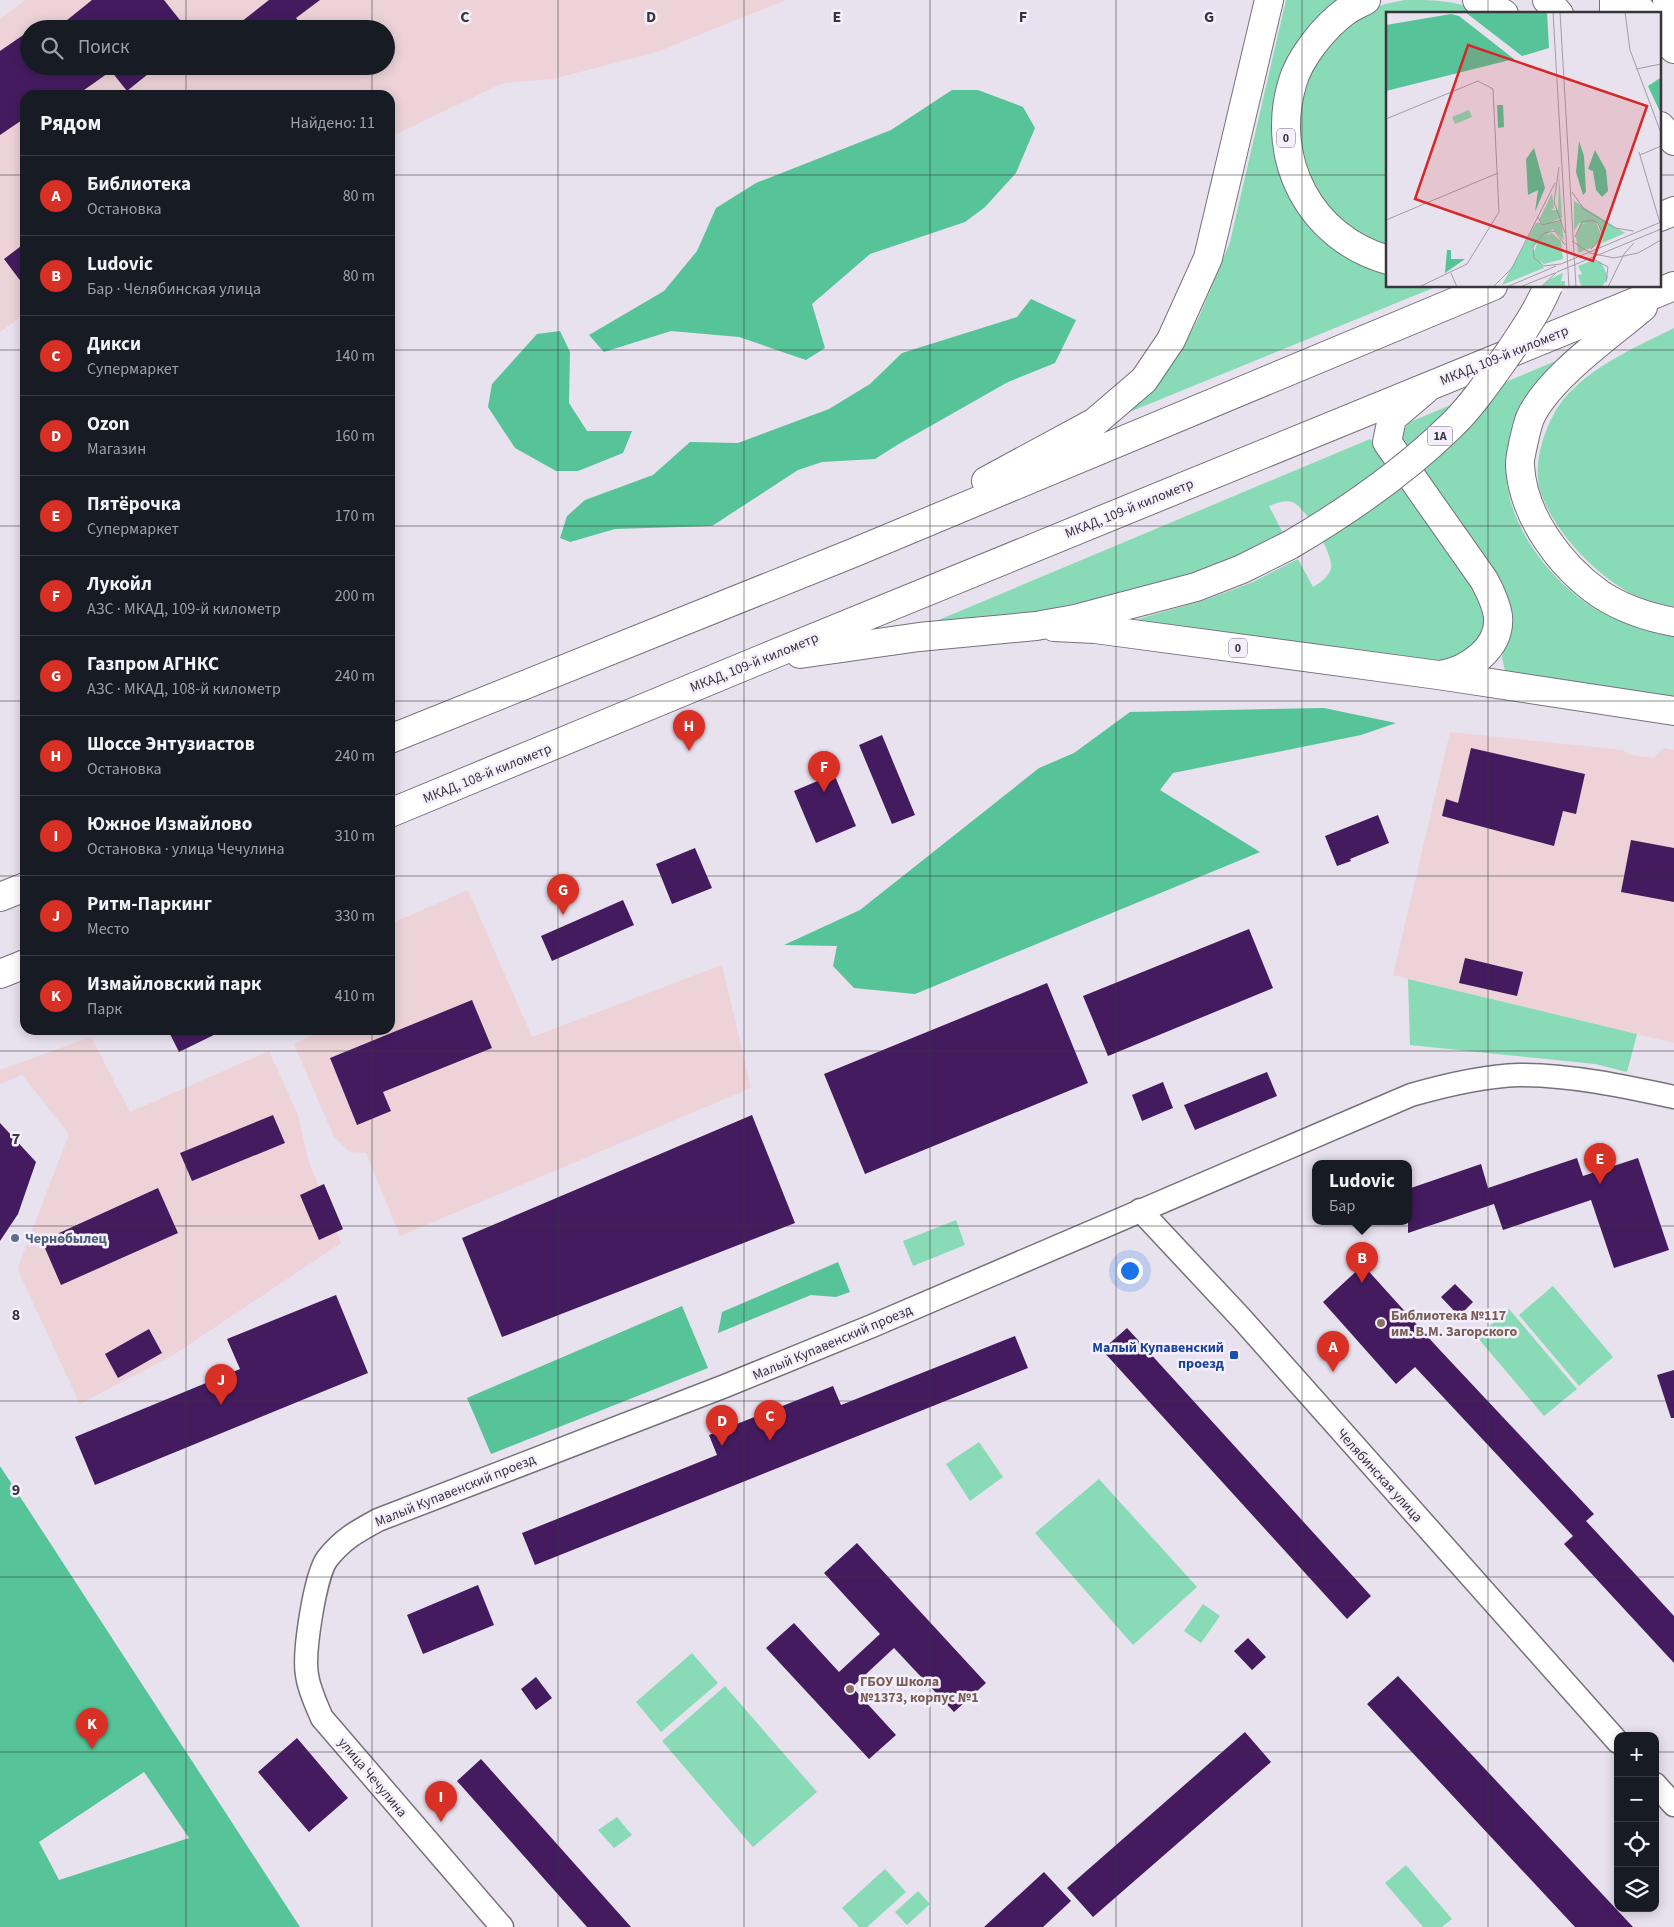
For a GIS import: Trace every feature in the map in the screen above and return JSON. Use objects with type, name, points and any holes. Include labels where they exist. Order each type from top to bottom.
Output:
[{"type":"main road","points":[[853,553],[1095,422],[1144,380],[1171,340],[1208,258],[1269,0]]},
{"type":"main road","name":"0","points":[[1366,0],[1346,11],[1321,34],[1296,74],[1292,82],[1285,118],[1287,152],[1298,185],[1312,210],[1342,239],[1371,255],[1386,259]]},
{"type":"main road","points":[[1477,0],[1501,12]]},
{"type":"main road","points":[[1546,0],[1557,12]]},
{"type":"main road","points":[[1632,0],[1642,12]]},
{"type":"main road","points":[[1667,0],[1674,21]]},
{"type":"main road","points":[[1662,35],[1674,49]]},
{"type":"main road","points":[[1662,216],[1674,211]]},
{"type":"main road","points":[[395,737],[853,553],[1488,288]]},
{"type":"main road","name":"1A","points":[[1036,626],[1075,619],[1196,587],[1242,569],[1290,546],[1337,517],[1390,480],[1452,425],[1497,370],[1538,309],[1547,288]]},
{"type":"main road","points":[[1668,289],[1586,354],[1548,389],[1530,419],[1520,465],[1526,499],[1544,535],[1572,570],[1600,594],[1642,616],[1674,622]]},
{"type":"main road","name":"МКАД, 109-й километр","points":[[585,733],[1668,289]]},
{"type":"main road","points":[[1430,385],[1392,418],[1387,442],[1484,580],[1493,599],[1498,617],[1498,628],[1486,650],[1464,668],[1452,673],[1438,675]]},
{"type":"main road","name":"0","points":[[757,661],[919,637],[1036,626],[1095,629],[1438,675],[1674,711]]},
{"type":"main road","name":"МКАД, 108-й километр","points":[[395,811],[585,733]]},
{"type":"main road","points":[[0,897],[20,889]]},
{"type":"main road","points":[[0,974],[20,966]]},
{"type":"street","name":"Малый Купавенский проезд","points":[[322,1718],[306,1673],[314,1597],[326,1561],[346,1538],[378,1520],[751,1376],[1411,1095],[1444,1085],[1518,1075],[1601,1082],[1674,1097]]},
{"type":"street","name":"Челябинская улица","points":[[1140,1210],[1236,1312],[1614,1737]]},
{"type":"street","name":"улица Чечулина","points":[[322,1718],[502,1927]]},
{"type":"street","points":[[1659,1788],[1674,1805]]},
{"type":"shaded area","points":[[25,0],[786,0],[657,52],[553,79],[503,83],[395,135],[395,90],[20,90],[20,318],[0,332],[0,19]]},
{"type":"shaded area","points":[[1450,732],[1623,750],[1630,755],[1654,758],[1663,748],[1674,750],[1674,1043],[1393,975]]},
{"type":"shaded area","points":[[468,890],[532,1037],[722,965],[751,1088],[400,1236],[366,1153],[350,1152],[334,1137],[294,1044],[313,1035],[395,1035],[395,922]]},
{"type":"shaded area","points":[[91,1037],[130,1112],[269,1051],[298,1115],[308,1159],[341,1243],[175,1354],[80,1404],[19,1273],[18,1267],[69,1134],[22,1075],[0,1084],[0,1070]]},
{"type":"green space","points":[[1286,0],[1348,0],[1303,44],[1291,197],[1309,225],[1333,246],[1386,271],[1386,288],[1433,288],[1127,413],[1159,383],[1178,356],[1199,317],[1230,242]]},
{"type":"green space","points":[[1405,0],[1428,0],[1465,6],[1481,12],[1386,12],[1386,251],[1347,233],[1307,185],[1295,128],[1305,77],[1319,52],[1356,15],[1385,4]]},
{"type":"green space","points":[[952,90],[978,90],[1023,107],[1035,128],[1016,173],[985,207],[965,222],[870,254],[812,304],[825,348],[806,360],[739,337],[671,331],[604,352],[589,335],[664,291],[697,251],[716,208],[756,183],[891,130]]},
{"type":"green space","points":[[1031,299],[1076,320],[1055,363],[1008,382],[875,459],[822,462],[798,470],[712,526],[615,529],[570,542],[560,538],[567,516],[585,500],[653,475],[690,442],[738,443],[829,409],[870,384],[902,353],[1017,317]]},
{"type":"green space","points":[[1674,328],[1674,607],[1643,599],[1620,587],[1578,551],[1565,536],[1546,506],[1540,490],[1538,467],[1542,443],[1551,419],[1563,400],[1574,388],[1600,367],[1615,358]]},
{"type":"green space","points":[[560,331],[570,352],[569,403],[587,431],[632,431],[623,453],[578,471],[556,471],[515,448],[488,407],[492,384],[537,334]]},
{"type":"green space","points":[[1570,355],[1512,437],[1506,475],[1509,497],[1516,518],[1526,538],[1554,575],[1570,590],[1586,603],[1617,620],[1651,632],[1674,637],[1674,703],[1506,675],[1502,658],[1507,625],[1399,436],[1410,422]]},
{"type":"green space","points":[[1370,439],[1394,463],[1489,613],[1482,642],[1445,666],[1146,624],[1135,620],[1205,600],[1253,582],[1298,559],[1313,587],[1322,581],[1327,577],[1331,568],[1328,553],[1311,521],[1298,505],[1289,501],[1269,506],[1284,535],[1193,574],[1123,594],[1030,613],[929,624]]},
{"type":"green space","points":[[1324,708],[1396,723],[1361,735],[1173,773],[1160,790],[1260,852],[915,994],[854,988],[833,966],[837,946],[784,945],[860,910],[1039,768],[1074,753],[1130,712]]},
{"type":"green space","points":[[1408,979],[1637,1034],[1627,1072],[1595,1064],[1410,1045]]},
{"type":"green space","points":[[956,1220],[965,1245],[913,1266],[903,1241]]},
{"type":"green space","points":[[838,1262],[850,1292],[836,1297],[811,1295],[718,1333],[722,1312]]},
{"type":"green space","points":[[1553,1286],[1613,1357],[1579,1386],[1519,1315]]},
{"type":"green space","points":[[682,1306],[708,1368],[491,1454],[467,1398]]},
{"type":"green space","points":[[1509,1309],[1577,1389],[1544,1416],[1477,1337]]},
{"type":"green space","points":[[979,1442],[1003,1477],[970,1501],[946,1464]]},
{"type":"green space","points":[[0,1466],[300,1927],[0,1927]],"holes":[[[144,1772],[189,1838],[59,1880],[39,1842]]]},
{"type":"green space","points":[[1099,1479],[1197,1587],[1133,1645],[1035,1533]]},
{"type":"green space","points":[[1203,1604],[1220,1616],[1201,1643],[1184,1631]]},
{"type":"green space","points":[[692,1653],[718,1683],[661,1732],[636,1702]]},
{"type":"green space","points":[[725,1686],[817,1792],[753,1847],[662,1741]]},
{"type":"green space","points":[[617,1817],[632,1835],[614,1848],[598,1830]]},
{"type":"green space","points":[[1406,1865],[1452,1919],[1442,1927],[1423,1927],[1385,1883]]},
{"type":"green space","points":[[885,1869],[906,1892],[867,1927],[859,1927],[842,1908]]},
{"type":"green space","points":[[918,1891],[930,1904],[907,1925],[895,1912]]},
{"type":"building","points":[[92,0],[164,0],[180,20],[67,20]]},
{"type":"building","points":[[269,0],[320,0],[296,18],[298,20],[243,20]]},
{"type":"building","points":[[20,37],[20,75],[105,75],[84,90],[20,90],[20,121],[0,135],[0,51]]},
{"type":"building","points":[[114,75],[147,75],[128,90]]},
{"type":"building","points":[[20,247],[20,280],[4,259]]},
{"type":"building","points":[[882,735],[915,815],[892,824],[859,745]]},
{"type":"building","points":[[1471,748],[1585,774],[1576,814],[1563,811],[1554,846],[1442,816],[1446,799],[1458,803]]},
{"type":"building","points":[[834,774],[856,826],[816,843],[794,791]]},
{"type":"building","points":[[1378,815],[1389,843],[1337,866],[1325,836]]},
{"type":"building","points":[[1631,840],[1674,848],[1674,902],[1621,892]]},
{"type":"building","points":[[695,848],[712,888],[672,904],[656,864]]},
{"type":"building","points":[[623,900],[634,925],[552,961],[541,936]]},
{"type":"building","points":[[1249,929],[1273,988],[1108,1056],[1083,996]]},
{"type":"building","points":[[1465,958],[1523,972],[1517,996],[1459,983]]},
{"type":"building","points":[[1047,983],[1088,1083],[865,1174],[824,1074]]},
{"type":"building","points":[[472,1000],[492,1048],[383,1092],[391,1111],[357,1125],[330,1058],[386,1035],[395,1035],[395,1031]]},
{"type":"building","points":[[170,1035],[214,1035],[179,1052]]},
{"type":"building","points":[[1267,1072],[1277,1096],[1195,1130],[1184,1105]]},
{"type":"building","points":[[1163,1082],[1173,1108],[1142,1121],[1132,1095]]},
{"type":"building","points":[[273,1115],[285,1143],[192,1181],[180,1153]]},
{"type":"building","points":[[752,1115],[795,1223],[502,1337],[462,1238]]},
{"type":"building","points":[[0,1123],[36,1162],[18,1214],[0,1241]]},
{"type":"building","points":[[1577,1158],[1583,1176],[1638,1158],[1669,1250],[1614,1268],[1591,1200],[1503,1230],[1494,1204],[1408,1233],[1408,1225],[1412,1225],[1412,1188],[1481,1164],[1488,1188]]},
{"type":"building","points":[[324,1184],[343,1229],[319,1240],[300,1195]]},
{"type":"building","points":[[158,1188],[178,1233],[61,1285],[44,1246],[62,1238],[59,1233]]},
{"type":"building","points":[[1363,1265],[1594,1514],[1586,1521],[1674,1616],[1674,1663],[1564,1544],[1573,1536],[1415,1367],[1396,1384],[1323,1302]]},
{"type":"building","points":[[1455,1284],[1473,1302],[1459,1316],[1441,1297]]},
{"type":"building","points":[[336,1295],[368,1373],[95,1485],[75,1437],[240,1369],[227,1339]]},
{"type":"building","points":[[1127,1328],[1371,1596],[1347,1619],[1102,1350]]},
{"type":"building","points":[[149,1329],[162,1353],[118,1378],[105,1354]]},
{"type":"building","points":[[1015,1336],[1028,1368],[535,1565],[522,1533],[717,1455],[709,1435],[833,1386],[841,1405]]},
{"type":"building","points":[[1674,1370],[1674,1418],[1671,1418],[1657,1375]]},
{"type":"building","points":[[857,1543],[986,1683],[954,1712],[894,1648],[852,1687],[896,1735],[869,1759],[766,1648],[794,1623],[839,1672],[880,1634],[824,1573]]},
{"type":"building","points":[[478,1585],[494,1625],[423,1654],[407,1615]]},
{"type":"building","points":[[1248,1638],[1266,1657],[1252,1670],[1234,1651]]},
{"type":"building","points":[[1398,1676],[1614,1907],[1614,1912],[1619,1912],[1633,1927],[1575,1927],[1367,1704]]},
{"type":"building","points":[[536,1677],[552,1698],[536,1710],[521,1689]]},
{"type":"building","points":[[1245,1732],[1271,1762],[1093,1917],[1067,1888]]},
{"type":"building","points":[[297,1738],[348,1798],[309,1832],[258,1772]]},
{"type":"building","points":[[481,1759],[631,1927],[587,1927],[457,1781]]},
{"type":"building","points":[[1044,1872],[1071,1901],[1043,1927],[984,1927]]},
{"type":"place","name":"Шоссе Энтузиастов","points":[[689,751]]},
{"type":"place","name":"Лукойл","points":[[824,792]]},
{"type":"place","name":"Газпром АГНКС","points":[[563,915]]},
{"type":"place","name":"Пятёрочка","points":[[1600,1184]]},
{"type":"place","name":"Чернобылец","points":[[15,1238]]},
{"type":"place","name":"Ludovic","points":[[1362,1283]]},
{"type":"place","name":"Библиотека №117 им. В.М. Загорского","points":[[1381,1323]]},
{"type":"place","name":"Малый Купавенский проезд","points":[[1234,1355]]},
{"type":"place","name":"Библиотека","points":[[1333,1372]]},
{"type":"place","name":"Ритм-Паркинг","points":[[221,1405]]},
{"type":"place","name":"Дикси","points":[[770,1441]]},
{"type":"place","name":"Ozon","points":[[722,1446]]},
{"type":"place","name":"ГБОУ Школа №1373, корпус №1","points":[[850,1689]]},
{"type":"place","name":"Измайловский парк","points":[[92,1749]]},
{"type":"place","name":"Южное Измайлово","points":[[441,1822]]}]
